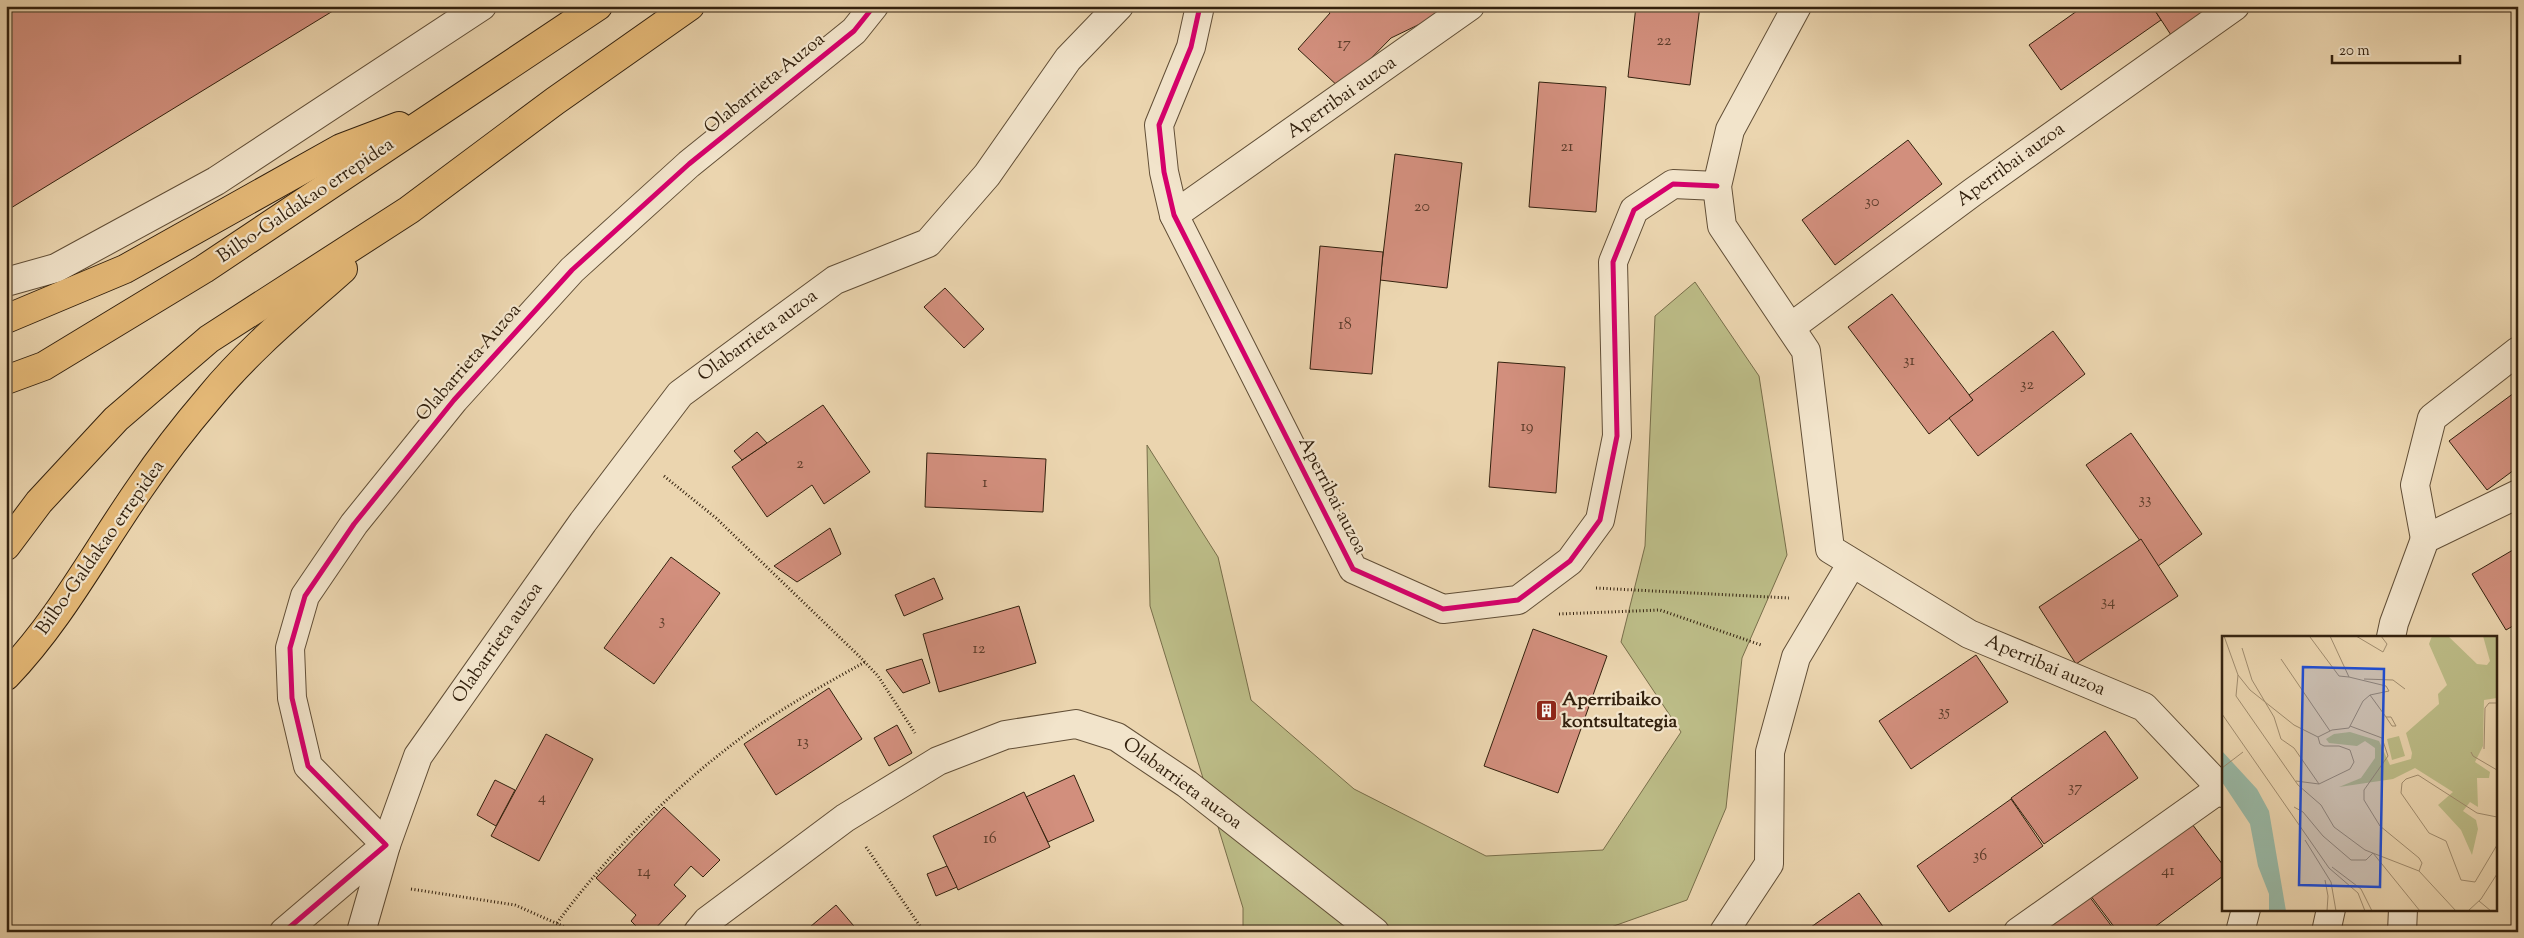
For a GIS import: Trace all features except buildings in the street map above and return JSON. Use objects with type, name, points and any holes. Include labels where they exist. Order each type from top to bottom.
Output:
[{"type":"highway","name":"Bilbo-Galdakao errepidea","points":[[6,380],[44,366],[204,269],[598,6]]},
{"type":"highway","name":"Bilbo-Galdakao errepidea","points":[[6,546],[39,502],[116,419],[209,339],[409,210],[555,101],[690,6]]},
{"type":"highway","points":[[6,319],[125,269],[341,148],[445,109]]},
{"type":"highway","name":"Bilbo-Galdakao errepidea","points":[[6,676],[23,658],[76,588],[140,488],[210,397],[275,330],[409,210]]},
{"type":"street","points":[[6,282],[56,268],[216,181],[482,6]]},
{"type":"street","name":"Olabarrieta Auzoa","points":[[386,845],[308,766],[292,698],[290,648],[305,596],[354,524],[454,400],[572,270],[689,164],[854,31],[874,6]]},
{"type":"street","name":"Olabarrieta auzoa","points":[[361,932],[386,845],[418,756],[583,522],[680,394],[835,280],[928,244],[987,175],[1068,59],[1119,6]]},
{"type":"street","points":[[1174,215],[1164,172],[1159,125],[1191,47],[1200,6]]},
{"type":"street","name":"Aperribai auzoa","points":[[1470,6],[1174,215],[1353,570],[1443,609],[1518,600]]},
{"type":"street","name":"Aperribai auzoa","points":[[1797,6],[1730,130],[1717,186],[1722,226],[1806,351],[1830,549],[1969,634],[2144,707],[2222,791],[2018,932]]},
{"type":"street","name":"Aperribai auzoa","points":[[1791,327],[1973,192],[2235,6]]},
{"type":"street","points":[[1518,600],[1570,560],[1600,520],[1617,436],[1613,262],[1634,210],[1674,184],[1717,186]]},
{"type":"street","points":[[2393,632],[2425,539],[2415,485],[2432,418],[2518,351]]},
{"type":"street","points":[[2425,539],[2518,494]]},
{"type":"street","points":[[1724,932],[1769,864],[1770,752],[1796,657],[1852,563]]},
{"type":"street","name":"Olabarrieta auzoa","points":[[698,932],[707,921],[845,818],[934,764],[1005,735],[1044,727],[1076,724],[1117,737],[1187,784],[1375,932]]},
{"type":"street","name":"Olabarrieta auzoa","points":[[284,932],[386,845]]},
{"type":"street","points":[[2240,932],[2246,910]]},
{"type":"street","points":[[2326,932],[2331,910]]},
{"type":"street","points":[[2402,932],[2403,910]]},
{"type":"path","points":[[635,453],[716,518],[878,676],[934,764]]},
{"type":"path","points":[[1560,568],[1574,587],[1830,600]]},
{"type":"path","points":[[1518,600],[1563,615],[1660,610],[1796,657]]},
{"type":"path","points":[[557,923],[613,854],[668,798],[729,747],[777,713],[864,662]]},
{"type":"path","points":[[845,818],[924,932]]},
{"type":"path","points":[[375,884],[515,905],[576,932]]},
{"type":"green space","points":[[1695,282],[1759,376],[1787,555],[1742,658],[1726,808],[1687,900],[1597,932],[1243,932],[1243,908],[1150,606],[1147,445],[1218,557],[1251,700],[1354,789],[1486,856],[1603,850],[1681,732],[1621,642],[1645,546],[1655,316]]},
{"type":"cycle path","points":[[284,932],[386,845],[308,766],[292,698],[290,648],[305,596],[354,524],[454,400],[572,270],[689,164],[854,31],[874,6]]},
{"type":"cycle path","points":[[1200,6],[1191,47],[1159,125],[1164,172],[1174,215],[1353,569],[1443,609],[1518,600],[1570,561],[1600,520],[1617,436],[1613,262],[1634,210],[1673,184],[1717,186]]},
{"type":"place","name":"Aperribaiko kontsultategia","points":[[1546,711]]}]
